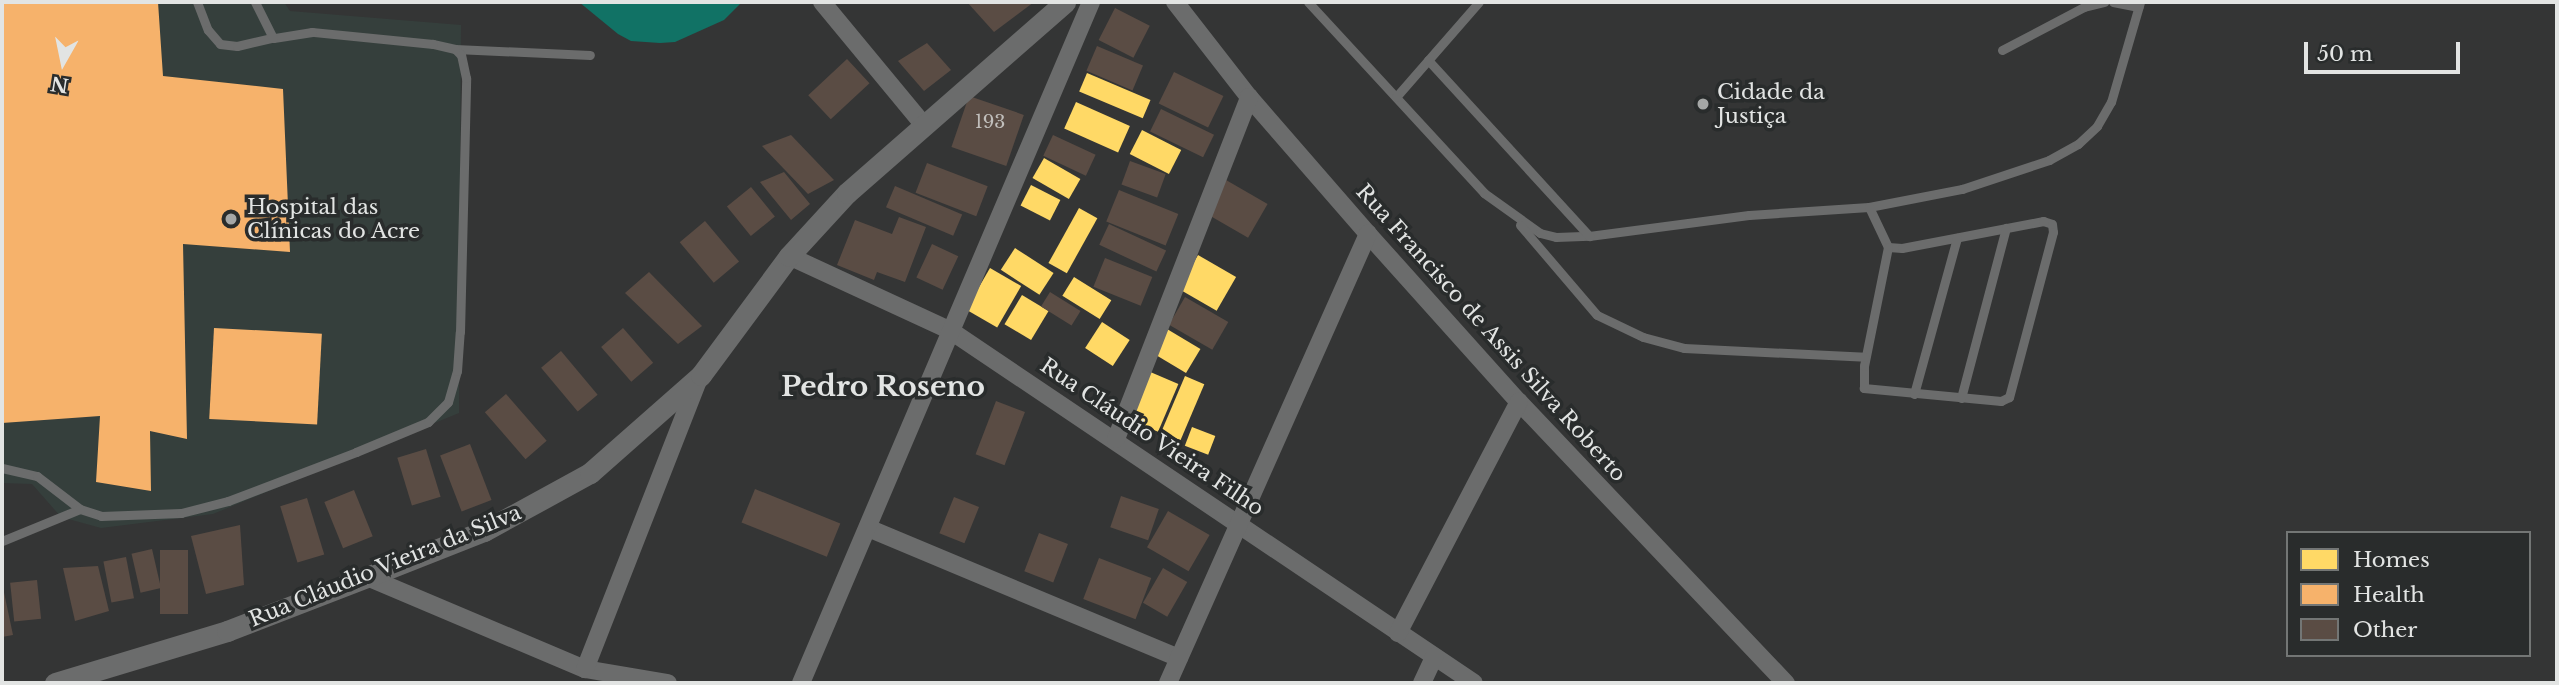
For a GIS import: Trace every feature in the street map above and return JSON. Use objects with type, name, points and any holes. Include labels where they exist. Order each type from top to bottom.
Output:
[{"type":"street","points":[[822,2],[923,124]]},
{"type":"street","name":"Rua Cláudio Vieira da Silva","points":[[55,683],[227,631],[367,577],[484,531],[590,473],[701,375],[789,256],[847,193],[1065,2]]},
{"type":"street","points":[[801,683],[1091,2]]},
{"type":"street","name":"Rua Francisco de Assis Silva Roberto","points":[[1175,2],[1249,97],[1368,234],[1519,402],[1786,683]]},
{"type":"street","points":[[1116,439],[1249,97]]},
{"type":"street","points":[[1168,683],[1368,234]]},
{"type":"street","name":"Rua Cláudio Vieira Filho","points":[[789,256],[951,331],[1116,439],[1474,683]]},
{"type":"street","points":[[585,669],[701,375]]},
{"type":"street","points":[[1398,633],[1519,402]]},
{"type":"street","points":[[868,528],[1178,658]]},
{"type":"street","points":[[367,577],[585,669],[668,683]]},
{"type":"street","points":[[1422,683],[1434,657]]},
{"type":"lane","points":[[197,2],[208,30],[220,44],[237,46],[312,32],[433,44],[455,50],[590,55]]},
{"type":"lane","points":[[255,2],[273,38]]},
{"type":"lane","points":[[1308,2],[1484,192],[1512,216],[1597,315],[1643,337],[1684,348],[1865,357]]},
{"type":"lane","points":[[1396,97],[1479,2]]},
{"type":"lane","points":[[2002,50],[2084,7],[2104,2]]},
{"type":"lane","points":[[1512,216],[1540,233],[1589,236],[1749,215],[1869,207],[1962,188],[2049,160],[2078,144],[2097,126],[2111,102],[2140,4],[2113,2]]},
{"type":"lane","points":[[2,468],[37,476],[80,509],[101,516],[119,517],[205,508],[356,452],[428,422],[441,412],[453,388],[460,332],[466,78],[461,55],[455,50]]},
{"type":"lane","points":[[1428,60],[1589,236]]},
{"type":"lane","points":[[1869,207],[1888,247],[1865,357],[1864,388],[2001,401],[2009,397],[2053,232],[2052,224],[2043,221],[1902,248],[1888,247]]},
{"type":"lane","points":[[1961,398],[2006,228]]},
{"type":"lane","points":[[1914,394],[1957,238]]},
{"type":"lane","points":[[2,541],[80,509]]},
{"type":"shaded area","name":"Hospital das Clínicas do Acre","points":[[2,2],[284,2],[290,11],[461,25],[459,413],[213,514],[101,528],[61,517],[32,484],[2,483]]},
{"type":"green space","points":[[579,2],[742,2],[724,20],[675,42],[660,43],[631,41],[618,34]]},
{"type":"building: Homes","points":[[1087,73],[1151,100],[1143,118],[1079,91]]},
{"type":"building: Homes","points":[[1076,102],[1130,126],[1118,152],[1064,128]]},
{"type":"building: Homes","points":[[1142,130],[1181,150],[1169,174],[1130,154]]},
{"type":"building: Homes","points":[[1044,158],[1080,179],[1069,199],[1032,178]]},
{"type":"building: Homes","points":[[1031,185],[1060,200],[1050,220],[1021,205]]},
{"type":"building: Homes","points":[[1079,208],[1097,218],[1067,273],[1048,263]]},
{"type":"building: Homes","points":[[1015,248],[1054,273],[1039,295],[1001,270]]},
{"type":"building: Homes","points":[[1198,255],[1236,277],[1217,311],[1178,289]]},
{"type":"building: Homes","points":[[990,268],[1021,286],[997,328],[966,310]]},
{"type":"building: Homes","points":[[1074,277],[1111,300],[1100,319],[1062,296]]},
{"type":"building: Homes","points":[[1022,295],[1049,311],[1031,340],[1004,324]]},
{"type":"building: Homes","points":[[1102,322],[1130,340],[1113,366],[1085,348]]},
{"type":"building: Homes","points":[[1167,329],[1200,349],[1186,373],[1153,353]]},
{"type":"building: Homes","points":[[1148,371],[1178,384],[1158,432],[1128,419]]},
{"type":"building: Homes","points":[[1185,376],[1204,384],[1180,440],[1161,432]]},
{"type":"building: Homes","points":[[1192,427],[1215,436],[1208,455],[1185,446]]},
{"type":"building: Health","points":[[2,2],[158,2],[163,76],[283,89],[290,252],[183,244],[187,439],[150,431],[151,491],[96,482],[100,416],[2,423]]},
{"type":"building: Health","points":[[214,328],[322,334],[317,425],[209,419]]},
{"type":"building: Other","points":[[967,2],[1034,2],[994,32]]},
{"type":"building: Other","points":[[1115,8],[1150,26],[1133,58],[1099,40]]},
{"type":"building: Other","points":[[927,43],[951,70],[924,91],[898,61]]},
{"type":"building: Other","points":[[1097,46],[1143,66],[1132,90],[1086,71]]},
{"type":"building: Other","points":[[847,59],[870,83],[831,119],[808,95]]},
{"type":"building: Other","points":[[1174,72],[1223,96],[1208,128],[1159,103]]},
{"type":"building: Other","points":[[969,96],[1024,115],[1006,166],[951,147]]},
{"type":"building: Other","points":[[1161,109],[1214,135],[1203,157],[1150,131]]},
{"type":"building: Other","points":[[791,135],[834,180],[808,194],[762,146]]},
{"type":"building: Other","points":[[1053,135],[1096,155],[1086,176],[1043,156]]},
{"type":"building: Other","points":[[1130,161],[1166,174],[1157,197],[1121,184]]},
{"type":"building: Other","points":[[927,163],[988,186],[976,216],[916,193]]},
{"type":"building: Other","points":[[784,172],[810,204],[791,220],[760,182]]},
{"type":"building: Other","points":[[1226,180],[1268,204],[1248,238],[1206,214]]},
{"type":"building: Other","points":[[895,186],[962,215],[953,236],[886,207]]},
{"type":"building: Other","points":[[751,187],[775,217],[751,236],[727,207]]},
{"type":"building: Other","points":[[1119,190],[1178,214],[1166,245],[1106,222]]},
{"type":"building: Other","points":[[899,217],[926,227],[905,282],[877,272],[874,280],[837,265],[855,220],[892,234]]},
{"type":"building: Other","points":[[705,221],[739,262],[714,283],[680,242]]},
{"type":"building: Other","points":[[1109,224],[1166,251],[1156,271],[1099,245]]},
{"type":"building: Other","points":[[932,244],[958,256],[943,290],[916,278]]},
{"type":"building: Other","points":[[1105,258],[1152,277],[1141,306],[1093,287]]},
{"type":"building: Other","points":[[649,272],[702,326],[678,344],[625,293]]},
{"type":"building: Other","points":[[1050,292],[1081,311],[1072,325],[1041,306]]},
{"type":"building: Other","points":[[1185,297],[1228,322],[1212,350],[1169,325]]},
{"type":"building: Other","points":[[623,328],[653,363],[631,382],[601,347]]},
{"type":"building: Other","points":[[561,351],[598,395],[578,411],[541,368]]},
{"type":"building: Other","points":[[506,394],[547,441],[526,459],[485,412]]},
{"type":"building: Other","points":[[996,401],[1025,412],[1005,465],[976,454]]},
{"type":"building: Other","points":[[470,444],[492,500],[462,511],[440,455]]},
{"type":"building: Other","points":[[426,449],[441,497],[412,506],[397,458]]},
{"type":"building: Other","points":[[755,489],[840,523],[827,557],[742,522]]},
{"type":"building: Other","points":[[354,490],[373,536],[343,548],[324,502]]},
{"type":"building: Other","points":[[1121,496],[1159,509],[1148,540],[1110,527]]},
{"type":"building: Other","points":[[954,497],[979,507],[964,543],[939,533]]},
{"type":"building: Other","points":[[307,498],[324,554],[297,563],[280,506]]},
{"type":"building: Other","points":[[1168,511],[1210,535],[1189,571],[1147,547]]},
{"type":"building: Other","points":[[240,525],[244,585],[206,594],[191,536]]},
{"type":"building: Other","points":[[1039,533],[1068,544],[1053,582],[1024,571]]},
{"type":"building: Other","points":[[152,549],[161,588],[141,593],[132,554]]},
{"type":"building: Other","points":[[160,550],[188,550],[188,614],[160,614]]},
{"type":"building: Other","points":[[126,557],[134,598],[111,603],[103,561]]},
{"type":"building: Other","points":[[1099,558],[1151,578],[1136,619],[1083,599]]},
{"type":"building: Other","points":[[98,566],[109,611],[75,621],[63,568]]},
{"type":"building: Other","points":[[1163,568],[1187,582],[1167,617],[1143,603]]},
{"type":"building: Other","points":[[37,580],[41,619],[14,622],[10,583]]},
{"type":"building: Other","points":[[2,583],[13,635],[2,637]]},
{"type":"place","name":"Cidade da Justiça","points":[[1703,104]]},
{"type":"place","name":"Hospital das Clínicas do Acre","points":[[231,219]]},
{"type":"district","name":"Pedro Roseno","points":[[883,387]]}]
